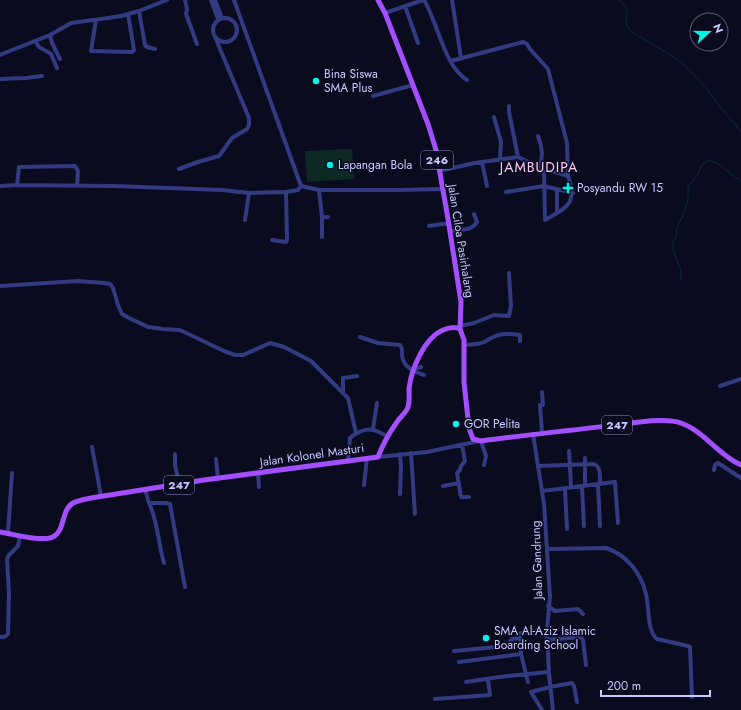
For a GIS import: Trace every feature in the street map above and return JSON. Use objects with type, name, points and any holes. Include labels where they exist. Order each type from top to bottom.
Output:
[{"type":"main road","name":"Jalan Ciloa Pasirhalang","points":[[378,0],[385,13],[433,140],[449,223],[461,302],[460,327]]},
{"type":"main road","points":[[460,327],[464,345],[464,382],[469,428],[473,439],[480,442]]},
{"type":"main road","name":"Jalan Kolonel Masturi","points":[[0,532],[20,536],[48,538],[54,536],[59,532],[65,514],[72,504],[102,496],[378,457],[387,436],[408,406],[409,389],[414,370],[423,349],[433,336],[439,332],[448,328],[460,327]]},
{"type":"main road","name":"247","points":[[480,442],[533,434],[672,420],[683,423],[728,457],[740,464]]},
{"type":"street","points":[[0,55],[50,35],[71,23],[128,14],[167,0]]},
{"type":"street","points":[[185,0],[187,8],[186,14],[197,44]]},
{"type":"street","points":[[211,0],[220,18]]},
{"type":"street","points":[[215,0],[220,18]]},
{"type":"street","points":[[234,0],[301,186]]},
{"type":"street","points":[[385,13],[424,0],[439,33],[445,52],[461,76],[467,80]]},
{"type":"street","points":[[452,0],[461,58]]},
{"type":"street","points":[[405,6],[418,43]]},
{"type":"street","points":[[139,11],[145,45],[155,49]]},
{"type":"street","points":[[96,20],[90,51],[132,52],[134,50],[128,14]]},
{"type":"street","points":[[179,169],[219,156],[232,138],[247,129],[249,125],[249,118],[213,32],[215,23],[220,18],[227,17],[235,22],[237,27],[236,36],[228,42],[222,51]]},
{"type":"street","points":[[50,35],[52,43],[60,59]]},
{"type":"street","points":[[215,37],[221,42],[228,42]]},
{"type":"street","points":[[35,41],[39,47],[51,54],[57,68]]},
{"type":"street","points":[[451,61],[523,42],[527,44],[548,69],[567,144],[568,176],[573,193],[570,203],[545,220],[542,168],[543,156],[542,147],[538,136]]},
{"type":"street","points":[[0,79],[42,76]]},
{"type":"street","points":[[373,96],[413,85]]},
{"type":"street","points":[[509,106],[518,158]]},
{"type":"street","points":[[494,118],[501,142],[500,159]]},
{"type":"street","points":[[439,171],[500,159],[518,158],[542,168],[568,176]]},
{"type":"street","points":[[482,162],[487,186]]},
{"type":"street","points":[[17,185],[19,167],[75,166],[78,171],[77,186]]},
{"type":"street","points":[[0,186],[167,187],[249,193],[296,191],[301,186]]},
{"type":"street","points":[[301,186],[319,190],[398,190],[442,188]]},
{"type":"street","points":[[506,192],[544,186],[573,193]]},
{"type":"street","points":[[319,190],[322,217],[322,237]]},
{"type":"street","points":[[557,190],[557,213]]},
{"type":"street","points":[[272,240],[286,242],[287,240],[286,192]]},
{"type":"street","points":[[245,220],[249,193]]},
{"type":"street","points":[[450,231],[471,228],[474,226],[477,222],[474,214]]},
{"type":"street","points":[[322,217],[328,217]]},
{"type":"street","points":[[429,226],[449,223]]},
{"type":"street","points":[[460,327],[494,316],[509,316],[511,306],[509,273]]},
{"type":"street","points":[[0,286],[78,281],[110,284],[113,288],[122,314],[128,318],[154,328],[180,330],[235,355],[243,355],[270,344],[284,347],[311,361],[348,398],[356,433]]},
{"type":"street","points":[[464,345],[484,342],[495,336],[503,334],[520,335],[520,341]]},
{"type":"street","points":[[360,337],[378,343],[400,345],[405,364],[424,375]]},
{"type":"street","points":[[414,370],[421,367]]},
{"type":"street","points":[[343,393],[342,380],[344,377],[357,376]]},
{"type":"street","points":[[720,386],[741,379]]},
{"type":"street","points":[[542,392],[543,405],[540,405],[542,433]]},
{"type":"street","points":[[373,429],[377,403]]},
{"type":"street","points":[[348,462],[350,438],[356,433],[366,429],[373,429],[387,436]]},
{"type":"street","name":"Jalan Gandrung","points":[[533,434],[544,504],[548,549],[550,597],[548,606],[547,640],[548,672],[553,710]]},
{"type":"street","points":[[378,457],[480,442],[486,456],[484,465]]},
{"type":"street","points":[[462,445],[465,462],[457,472],[461,497],[469,497]]},
{"type":"street","points":[[92,447],[102,496]]},
{"type":"street","points":[[569,451],[571,486]]},
{"type":"street","points":[[411,453],[415,514]]},
{"type":"street","points":[[175,454],[175,465],[179,484]]},
{"type":"street","points":[[400,454],[400,494]]},
{"type":"street","points":[[364,485],[367,458]]},
{"type":"street","points":[[584,526],[585,458]]},
{"type":"street","points":[[216,459],[218,479]]},
{"type":"street","points":[[714,470],[715,465],[718,463],[741,478]]},
{"type":"street","points":[[538,466],[585,464],[594,464],[598,466],[600,526]]},
{"type":"street","points":[[8,533],[12,473]]},
{"type":"street","points":[[258,473],[259,487]]},
{"type":"street","points":[[542,491],[615,482],[618,523]]},
{"type":"street","points":[[442,486],[459,483]]},
{"type":"street","points":[[565,488],[567,529]]},
{"type":"street","points":[[145,490],[155,518],[164,563]]},
{"type":"street","points":[[149,503],[170,504],[185,587]]},
{"type":"street","points":[[0,637],[4,637],[8,634],[9,593],[7,559],[18,546],[20,536]]},
{"type":"street","points":[[548,549],[606,548],[630,562],[642,582],[646,594],[651,630],[654,636],[657,639],[690,647],[692,697]]},
{"type":"street","points":[[548,606],[552,610],[558,611],[578,609],[583,614]]},
{"type":"street","points":[[528,682],[521,654],[521,633],[547,630]]},
{"type":"street","points":[[547,640],[581,637],[583,640],[586,665]]},
{"type":"street","points":[[454,651],[507,646],[512,639],[520,638]]},
{"type":"street","points":[[459,662],[521,654]]},
{"type":"street","points":[[466,682],[548,672]]},
{"type":"street","points":[[435,699],[490,695],[488,679]]},
{"type":"street","points":[[542,710],[531,692],[550,686],[572,683],[577,702]]},
{"type":"green space","name":"Lapangan Bola","points":[[352,149],[354,179],[307,182],[305,151]]},
{"type":"waterway","points":[[618,0],[626,8],[626,22],[629,29],[683,64],[741,132]]},
{"type":"waterway","points":[[681,280],[681,271],[673,250],[673,243],[676,236],[677,227],[688,201],[688,186],[697,176],[702,165],[709,160],[718,164],[741,181]]},
{"type":"place","name":"Bina Siswa SMA Plus","points":[[316,81]]},
{"type":"place","name":"Lapangan Bola","points":[[330,165]]},
{"type":"place","name":"Posyandu RW 15","points":[[568,188]]},
{"type":"place","name":"GOR Pelita","points":[[456,424]]},
{"type":"place","name":"SMA Al-Aziz Islamic Boarding School","points":[[486,638]]},
{"type":"district","name":"JAMBUDIPA","points":[[539,167]]}]
